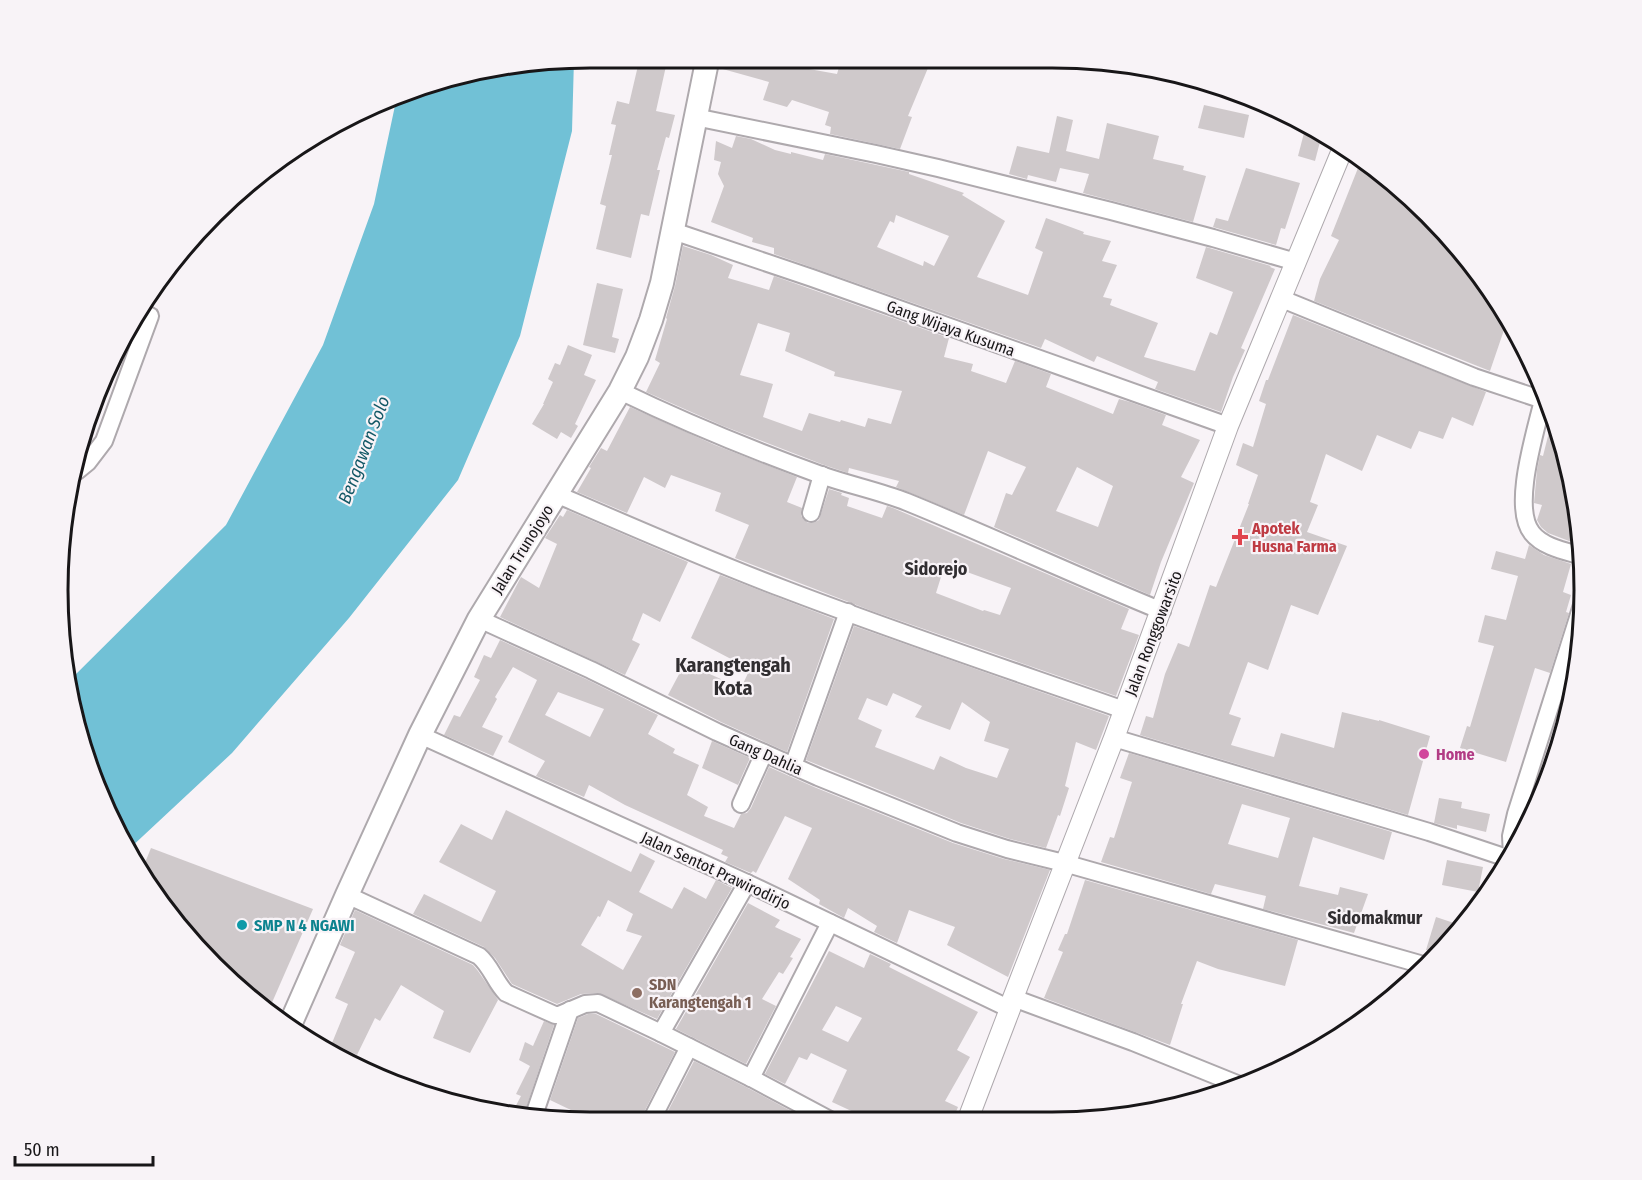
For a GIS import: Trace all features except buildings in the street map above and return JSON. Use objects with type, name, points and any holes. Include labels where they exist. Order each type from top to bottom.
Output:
[{"type":"main road","name":"Jalan Trunojoyo","points":[[293,1019],[420,735],[479,619],[620,391],[638,357],[662,284],[706,68]]},
{"type":"street","points":[[695,117],[938,168],[1134,217],[1296,262]]},
{"type":"street","name":"Jalan Ronggowarsito","points":[[971,1112],[1162,611],[1228,426],[1340,155]]},
{"type":"street","name":"Gang Wijaya Kusuma","points":[[674,231],[1228,426]]},
{"type":"street","points":[[1282,299],[1454,369],[1537,395]]},
{"type":"street","points":[[83,466],[104,441],[150,316]]},
{"type":"street","points":[[620,391],[722,437],[822,475],[905,501],[1075,576],[1162,611]]},
{"type":"street","points":[[1542,408],[1524,487],[1526,520],[1531,532],[1541,541],[1573,553]]},
{"type":"street","points":[[811,513],[822,475]]},
{"type":"street","points":[[556,494],[783,589],[1124,710]]},
{"type":"street","points":[[793,766],[848,612]]},
{"type":"street","name":"Gang Dahlia","points":[[479,619],[793,766],[957,833],[1417,963]]},
{"type":"street","points":[[1511,839],[1516,814],[1572,637]]},
{"type":"street","name":"Jalan Sentot Prawirodirjo","points":[[420,735],[1011,1004],[1133,1042],[1231,1081]]},
{"type":"street","points":[[1114,738],[1502,854]]},
{"type":"street","points":[[741,804],[765,753]]},
{"type":"street","points":[[661,1033],[747,883]]},
{"type":"street","points":[[347,895],[479,957],[506,993],[555,1015],[591,1002],[597,1003],[752,1078],[815,1112]]},
{"type":"street","points":[[752,1078],[830,923]]},
{"type":"street","points":[[536,1109],[570,1010]]},
{"type":"street","points":[[656,1112],[689,1047]]},
{"type":"water","name":"Bengawan Solo","points":[[574,68],[572,131],[520,336],[458,480],[349,618],[232,753],[134,844],[121,821],[95,758],[85,725],[75,675],[226,525],[323,345],[374,204],[395,105],[455,85],[488,78],[522,72]]},
{"type":"place","name":"Apotek Husna Farma","points":[[1240,537]]},
{"type":"place","name":"Home","points":[[1424,754]]},
{"type":"place","name":"SMP N 4 NGAWI","points":[[242,925]]},
{"type":"place","name":"SDN Karangtengah 1","points":[[637,993]]},
{"type":"district","name":"Sidorejo","points":[[936,569]]},
{"type":"district","name":"Karangtengah Kota","points":[[733,676]]},
{"type":"district","name":"Sidomakmur","points":[[1375,918]]}]
